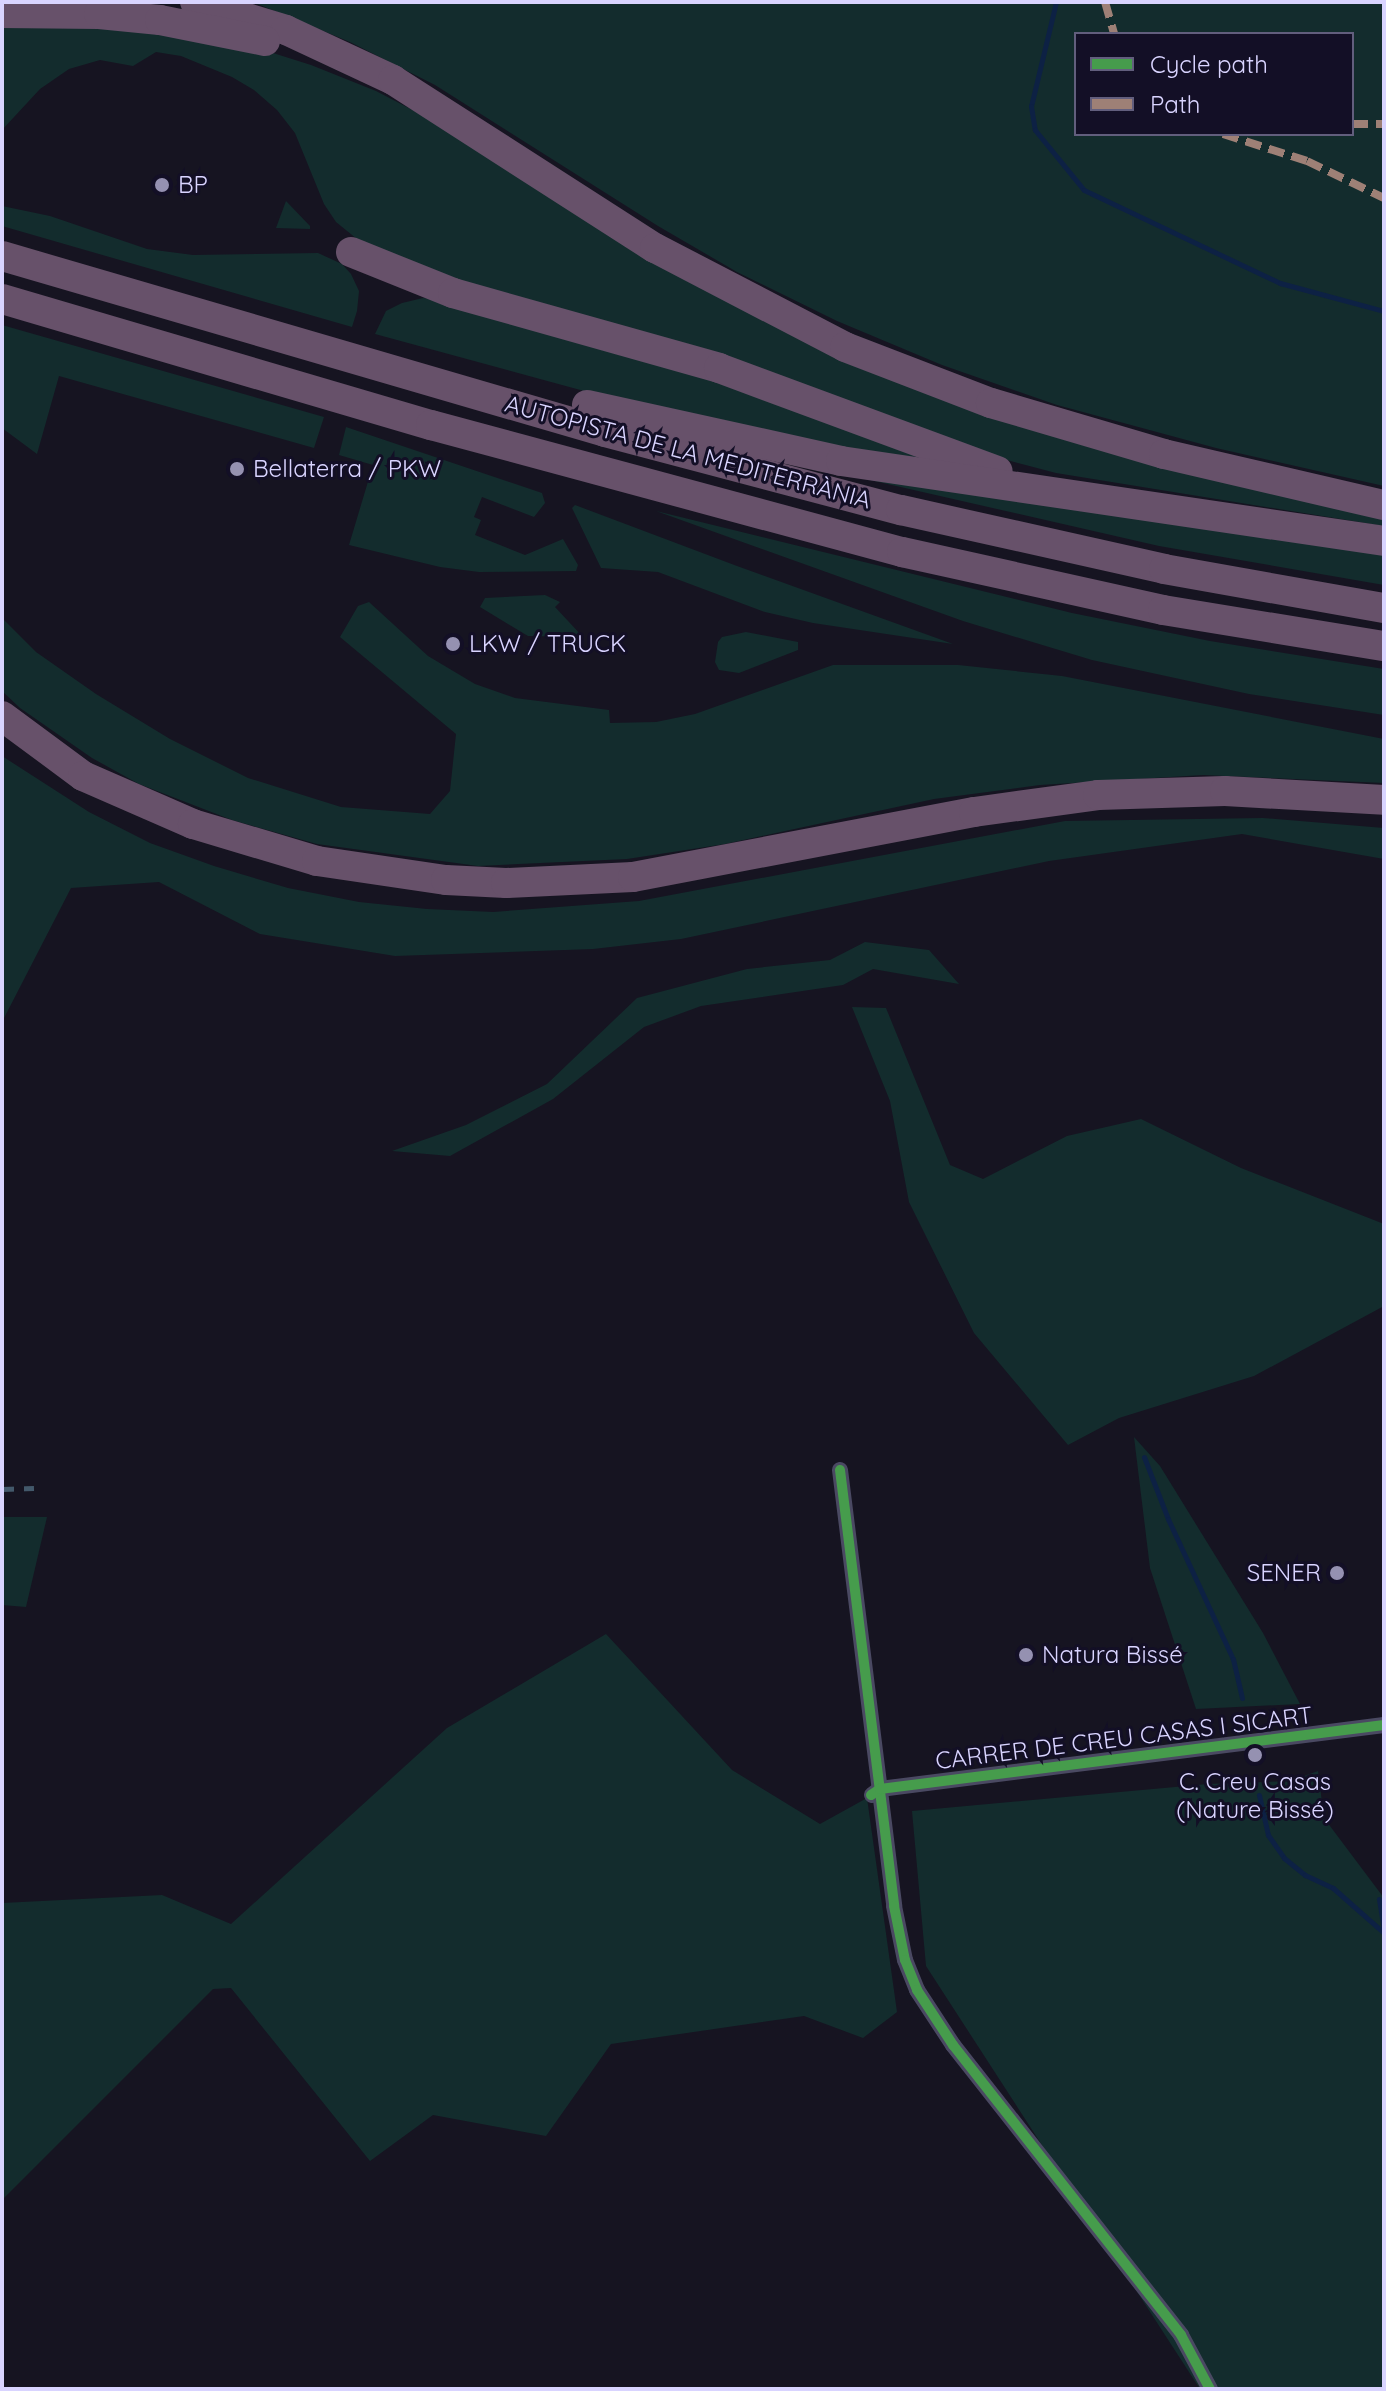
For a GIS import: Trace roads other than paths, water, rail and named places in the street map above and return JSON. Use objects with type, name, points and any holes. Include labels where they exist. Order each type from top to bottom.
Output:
[{"type":"highway","points":[[195,2],[247,16],[327,46],[393,80],[677,261],[845,347],[991,403],[1149,450],[1384,505]]},
{"type":"highway","points":[[2,13],[99,14],[160,20],[250,37],[375,81],[482,137]]},
{"type":"highway","points":[[351,252],[453,293],[719,368],[1008,475],[1124,502]]},
{"type":"highway","name":"AUTOPISTA DE LA MEDITERRÀNIA","points":[[2,256],[605,432],[887,507],[1164,569],[1384,608]]},
{"type":"highway","points":[[100,283],[258,313],[619,414],[739,441],[841,461],[1384,541]]},
{"type":"highway","name":"AUTOPISTA DE LA MEDITERRÀNIA","points":[[2,299],[417,421],[859,541],[1163,610],[1384,646]]},
{"type":"highway","points":[[2,700],[86,762],[193,824]]},
{"type":"highway","points":[[2,716],[83,776],[193,824],[317,861]]},
{"type":"highway","points":[[2,738],[94,799],[162,828],[236,851],[446,880],[570,882],[696,867],[974,812],[1098,795],[1225,791],[1384,800]]},
{"type":"street","points":[[840,1470],[876,1792],[899,1933],[917,1990],[953,2045],[1181,2335],[1210,2389]]},
{"type":"street","name":"CARRER DE CREU CASAS I SICART","points":[[876,1792],[1384,1725]]},
{"type":"waterway","points":[[1056,2],[1031,106],[1035,130],[1084,190],[1280,283],[1384,311]]},
{"type":"waterway","points":[[1144,1457],[1168,1519],[1233,1659],[1242,1698]]},
{"type":"waterway","points":[[1259,1795],[1268,1835],[1284,1858],[1305,1875],[1333,1888],[1384,1933]]},
{"type":"waterway","points":[[1379,1899],[1384,1932]]},
{"type":"railway","points":[[2,1489],[34,1488]]},
{"type":"place","name":"BP","points":[[162,185]]},
{"type":"place","name":"Bellaterra / PKW","points":[[237,469]]},
{"type":"place","name":"LKW / TRUCK","points":[[453,644]]},
{"type":"place","name":"SENER","points":[[1337,1573]]},
{"type":"place","name":"Natura Bissé","points":[[1026,1655]]},
{"type":"place","name":"C. Creu Casas (Nature Bissé)","points":[[1255,1755]]}]
